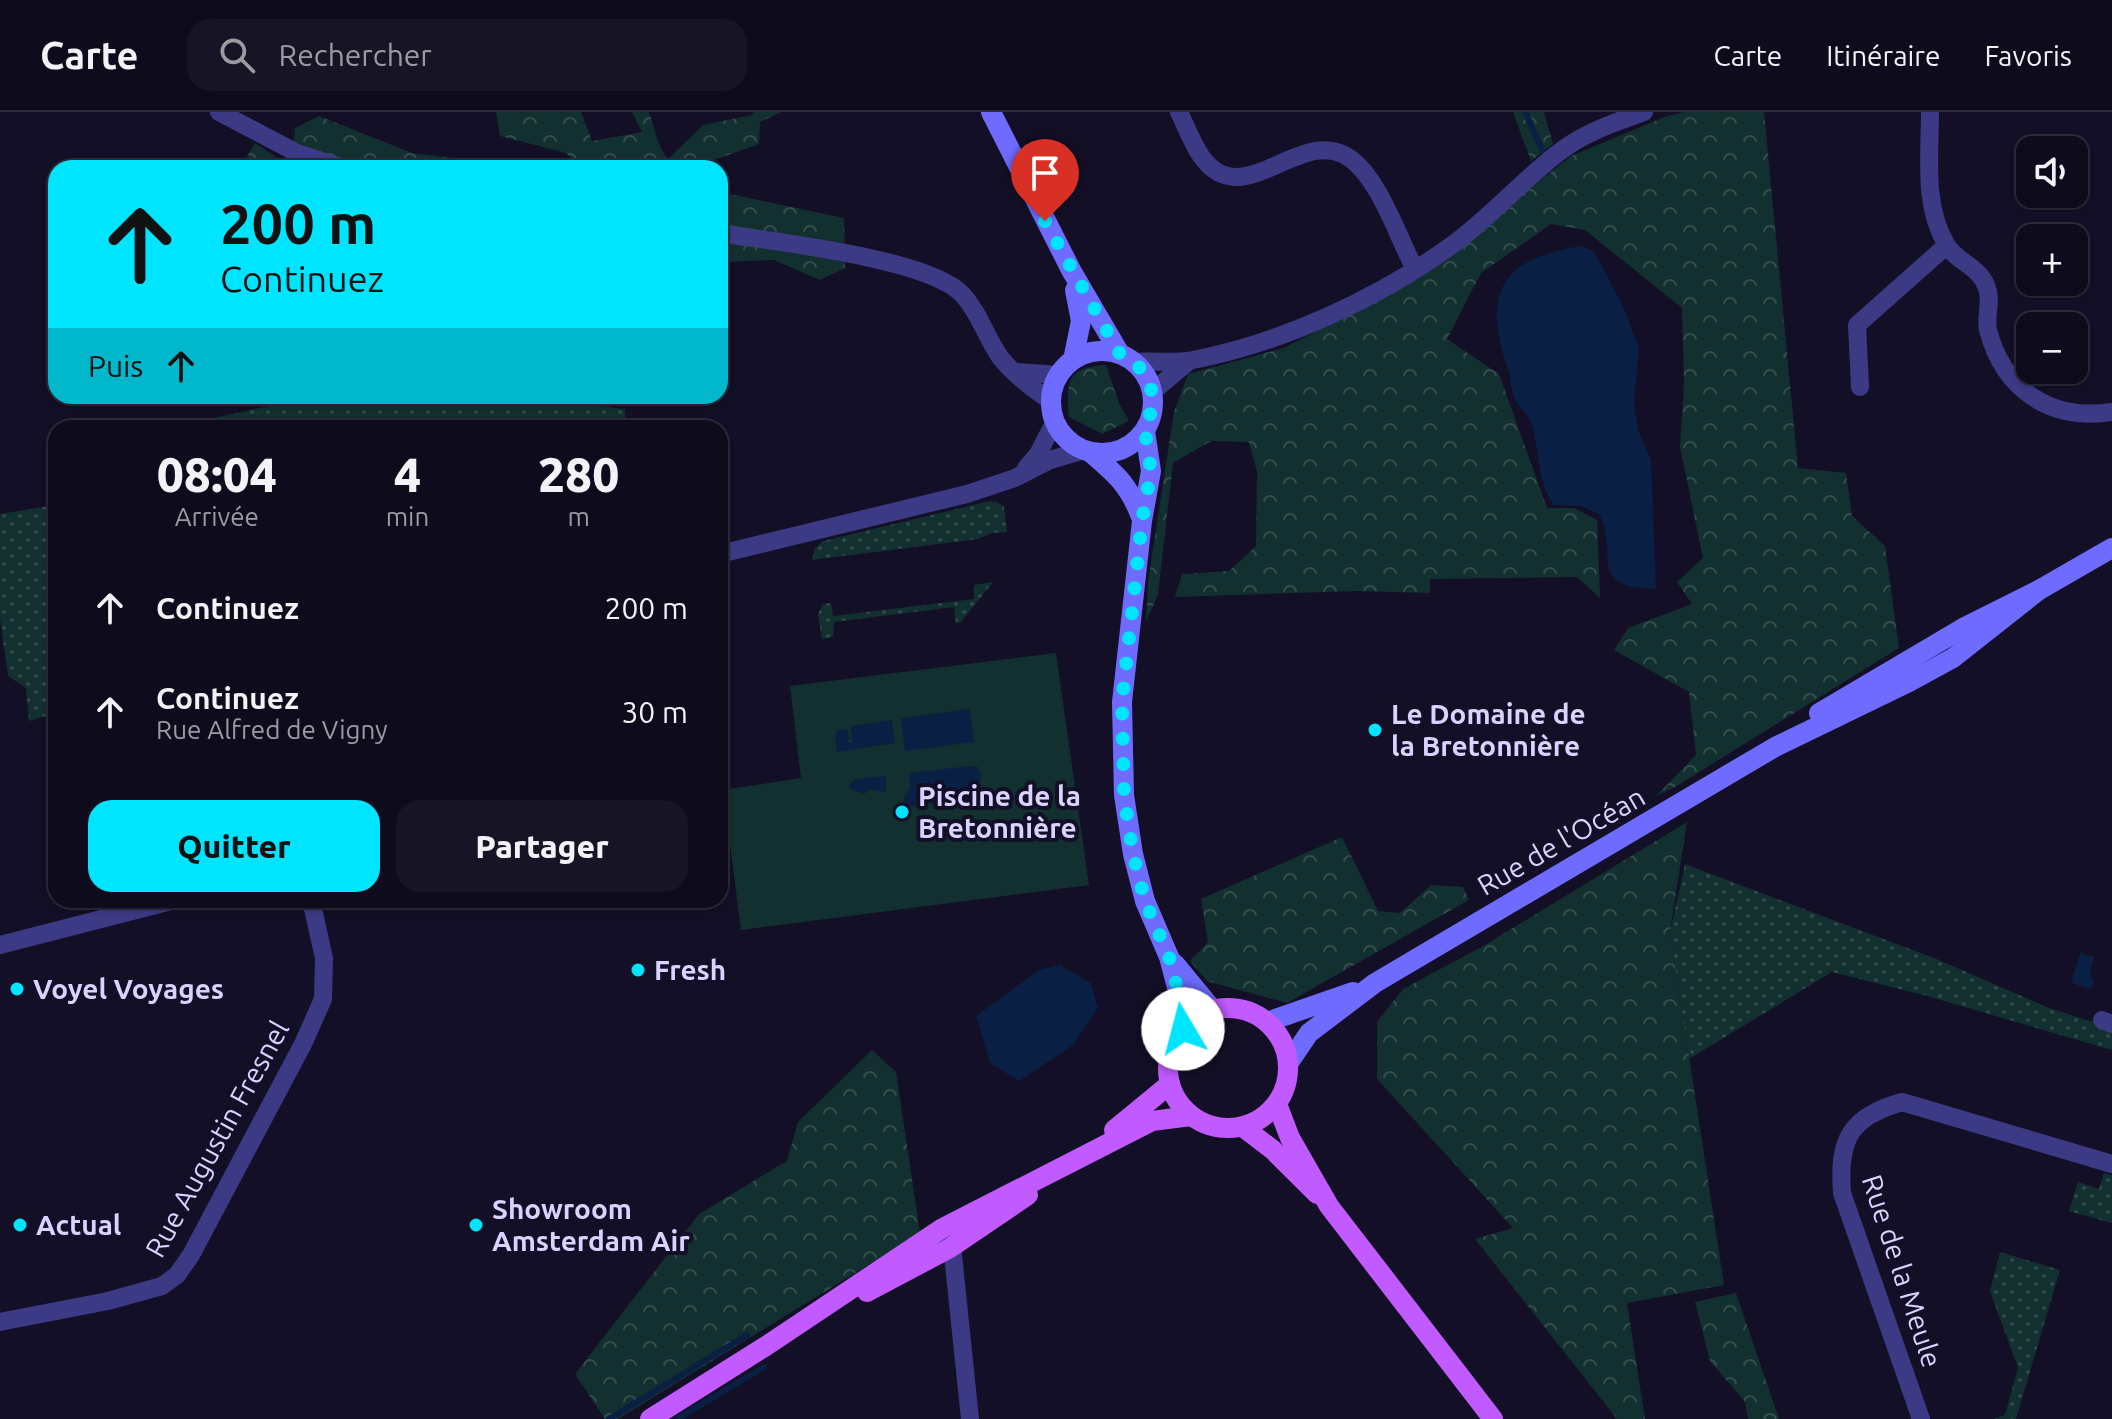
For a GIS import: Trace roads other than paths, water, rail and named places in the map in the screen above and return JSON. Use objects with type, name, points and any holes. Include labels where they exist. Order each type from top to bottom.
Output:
[{"type":"main road","points":[[991,112],[1071,270],[1126,358]]},
{"type":"main road","points":[[1071,270],[1081,321],[1053,411],[1067,440],[1087,451],[1122,479],[1133,495],[1142,521]]},
{"type":"main road","points":[[1066,367],[1100,352],[1126,358],[1139,367],[1152,392],[1151,419],[1134,442],[1121,450],[1106,453],[1087,451]]},
{"type":"main road","points":[[1145,431],[1151,471],[1142,521],[1122,702],[1124,795],[1133,854],[1145,901],[1169,957],[1179,995],[1183,1029]]},
{"type":"main road","name":"Rue de l'Océan","points":[[1288,1064],[1309,1033],[1375,983],[1775,747],[1953,658],[2039,590],[2112,548]]},
{"type":"main road","points":[[1169,957],[1213,1010]]},
{"type":"main road","name":"Rue de l'Océan","points":[[1267,1022],[1375,983]]},
{"type":"main road","points":[[1232,1008],[1251,1013],[1267,1022],[1285,1048],[1288,1064],[1288,1078],[1277,1104],[1262,1118],[1243,1127],[1225,1129],[1207,1125],[1191,1116],[1177,1101],[1170,1084],[1168,1064],[1172,1045],[1183,1029],[1197,1017],[1213,1010],[1232,1008]]},
{"type":"main road","points":[[1081,1156],[1170,1084]]},
{"type":"main road","points":[[1277,1104],[1290,1138],[1329,1206]]},
{"type":"main road","points":[[650,1419],[1081,1156],[1152,1121],[1191,1116]]},
{"type":"main road","points":[[1243,1127],[1273,1150],[1329,1206],[1493,1419]]},
{"type":"street","points":[[219,112],[297,153],[319,160]]},
{"type":"street","points":[[1179,112],[1201,158],[1226,175],[1242,178],[1312,151],[1336,151],[1349,158],[1370,179],[1415,269]]},
{"type":"street","points":[[1126,358],[1189,361],[1264,341],[1356,303],[1453,245],[1565,148],[1610,124],[1644,112]]},
{"type":"street","points":[[1930,112],[1930,200],[1946,246],[1981,274],[1989,291],[1987,327],[2003,369],[2035,400],[2073,414],[2112,412]]},
{"type":"street","points":[[728,234],[878,260],[931,275],[962,294],[999,355],[1053,411],[1038,454],[1015,478]]},
{"type":"street","points":[[1860,387],[1857,325],[1946,246]]},
{"type":"street","points":[[1152,392],[1189,361]]},
{"type":"street","points":[[1016,372],[1066,367]]},
{"type":"street","points":[[728,552],[967,494],[1015,478],[1050,460],[1087,451]]},
{"type":"street","points":[[0,945],[144,908]]},
{"type":"street","name":"Rue Augustin Fresnel","points":[[0,1322],[139,1294],[162,1286],[177,1275],[191,1255],[319,1009],[325,982],[324,958],[313,908]]},
{"type":"street","name":"Rue de la Meule","points":[[1921,1419],[1842,1193],[1840,1166],[1844,1145],[1854,1125],[1879,1108],[1902,1102],[2112,1164]]},
{"type":"street","points":[[945,1238],[953,1255],[970,1419]]},
{"type":"water","points":[[1580,246],[1594,251],[1624,308],[1639,348],[1634,403],[1638,430],[1651,460],[1656,589],[1634,587],[1612,576],[1605,529],[1599,514],[1580,506],[1554,505],[1548,496],[1531,422],[1514,398],[1500,341],[1497,318],[1505,283],[1516,270],[1532,260]]},
{"type":"water","points":[[970,709],[974,742],[905,751],[901,718]]},
{"type":"water","points":[[892,720],[895,743],[837,752],[835,736],[838,730],[847,729],[850,738],[846,743],[852,743],[851,726]]},
{"type":"water","points":[[978,767],[982,779],[962,796],[950,794],[934,806],[926,800],[913,807],[905,804],[904,797],[910,788],[909,773]]},
{"type":"water","points":[[886,776],[886,792],[870,789],[864,794],[850,789],[850,784],[856,779]]},
{"type":"water","points":[[2080,953],[2094,957],[2091,989],[2071,983]]},
{"type":"water","points":[[1060,965],[1091,983],[1098,1008],[1072,1046],[1019,1081],[990,1063],[976,1016],[1039,970]]},
{"type":"waterway","points":[[1525,112],[1543,152]]},
{"type":"waterway","points":[[609,1419],[747,1335]]},
{"type":"waterway","points":[[677,1419],[764,1367]]},
{"type":"place","name":"Le Domaine de la Bretonnière","points":[[1375,730]]},
{"type":"place","name":"Piscine de la Bretonnière","points":[[902,812]]},
{"type":"place","name":"Fresh","points":[[638,970]]},
{"type":"place","name":"Voyel Voyages","points":[[17,989]]},
{"type":"place","name":"Actual","points":[[20,1225]]},
{"type":"place","name":"Showroom Amsterdam Air","points":[[476,1225]]}]
